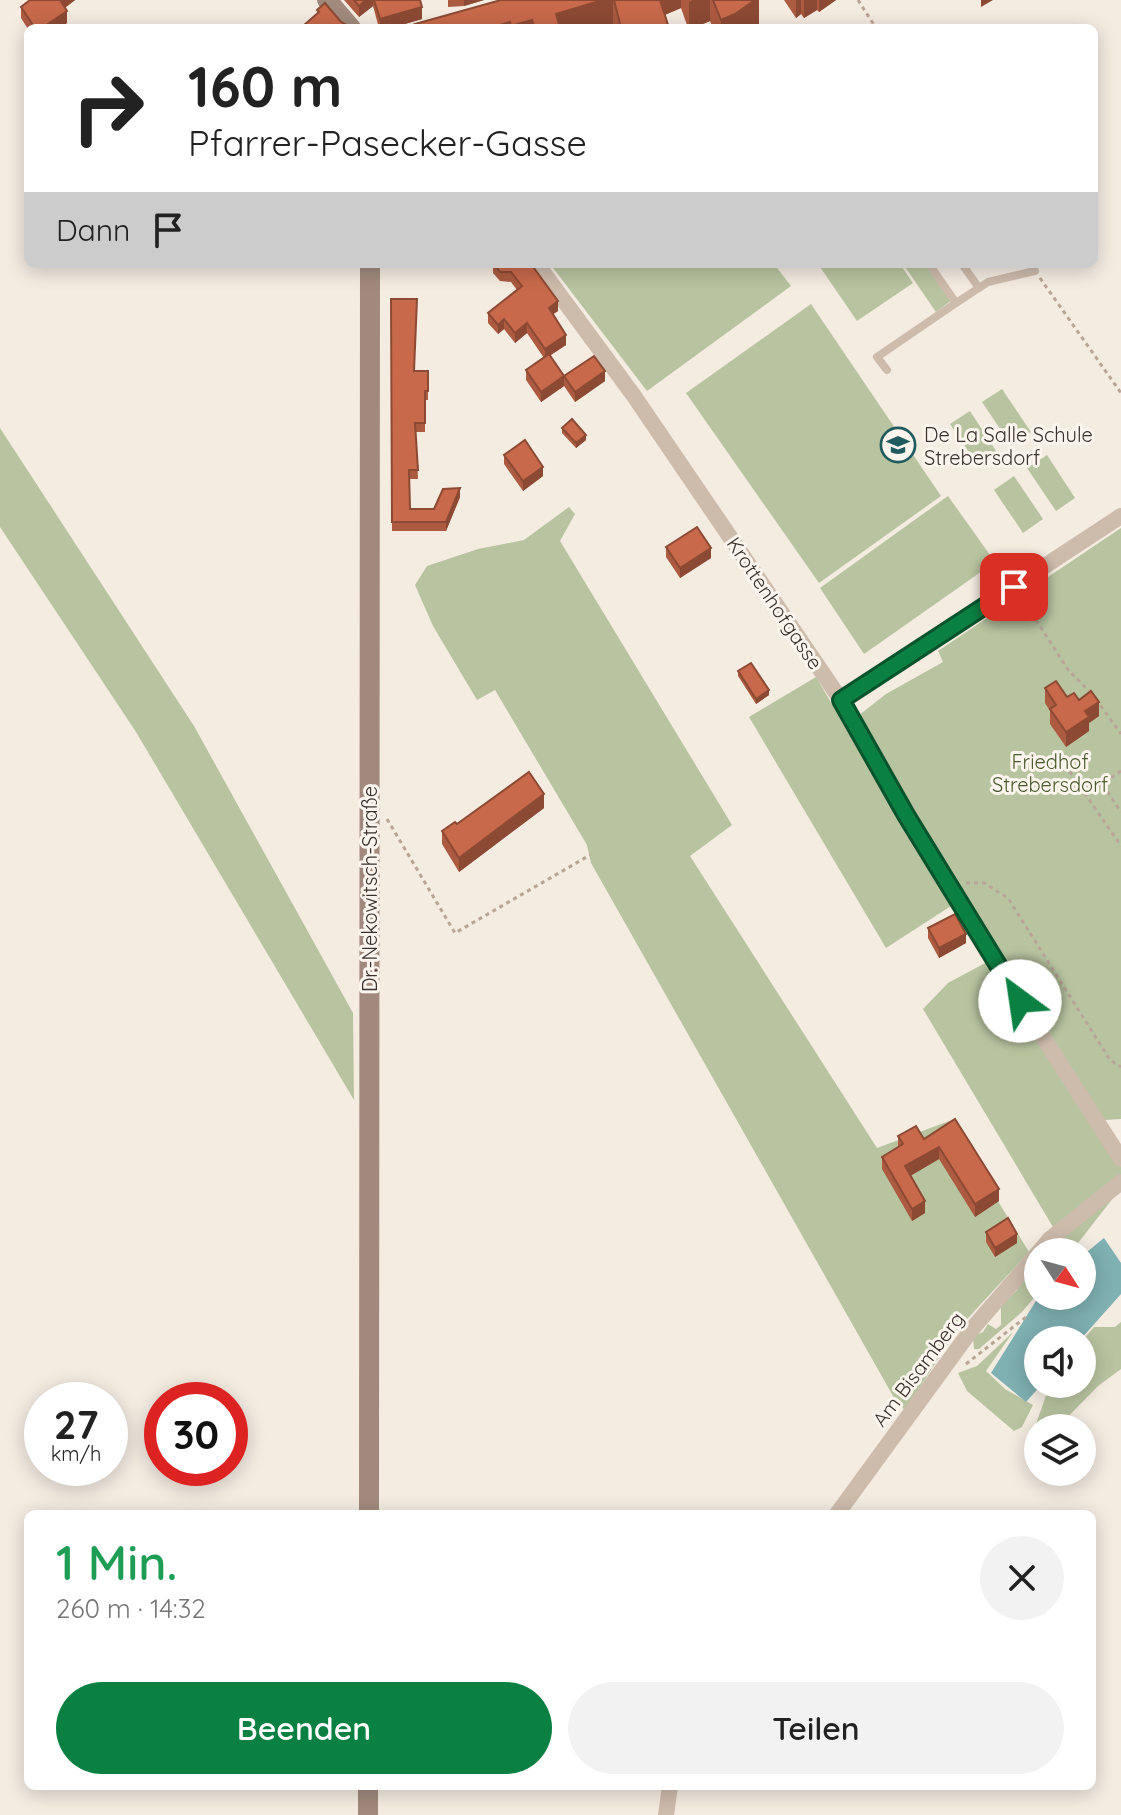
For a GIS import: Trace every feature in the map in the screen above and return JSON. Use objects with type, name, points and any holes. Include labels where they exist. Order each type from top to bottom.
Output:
[{"type":"main road","points":[[327,0],[348,24]]},
{"type":"main road","name":"Dr.-Nekowitsch-Straße","points":[[369,1510],[370,268]]},
{"type":"main road","points":[[368,1790],[368,1815]]},
{"type":"street","name":"Krottenhofgasse","points":[[540,268],[643,409],[841,700],[952,890],[1121,1159]]},
{"type":"street","points":[[841,700],[1121,516]]},
{"type":"street","name":"Am Bisamberg","points":[[1051,1238],[1121,1182]]},
{"type":"street","name":"Am Bisamberg","points":[[840,1510],[972,1329],[1024,1270]]},
{"type":"street","points":[[666,1815],[669,1790]]},
{"type":"lane","points":[[932,268],[956,303]]},
{"type":"lane","points":[[965,268],[979,288]]},
{"type":"lane","points":[[887,370],[877,357],[956,303],[988,282],[1035,271]]},
{"type":"path","points":[[858,0],[873,24]]},
{"type":"path","points":[[1035,271],[1121,393]]},
{"type":"path","points":[[1014,587],[1069,671],[1095,697],[1121,734]]},
{"type":"path","points":[[1115,726],[1121,722]]},
{"type":"path","points":[[1065,765],[1121,846]]},
{"type":"path","points":[[1086,795],[1121,771]]},
{"type":"path","points":[[1102,784],[1121,812]]},
{"type":"path","points":[[384,815],[455,933],[590,855]]},
{"type":"path","points":[[952,890],[964,884],[980,882],[1008,898],[1110,1060],[1121,1067]]},
{"type":"path","points":[[943,1369],[964,1365],[1026,1317]]},
{"type":"green space","points":[[553,268],[777,268],[791,286],[647,391]]},
{"type":"green space","points":[[821,268],[903,268],[913,283],[857,321]]},
{"type":"green space","points":[[906,268],[930,268],[952,300],[936,312]]},
{"type":"green space","points":[[811,304],[941,496],[819,583],[686,393]]},
{"type":"green space","points":[[1002,389],[1031,432],[1011,445],[982,402]]},
{"type":"green space","points":[[970,411],[998,454],[979,467],[950,424]]},
{"type":"green space","points":[[0,428],[194,726],[353,1013],[354,1100],[136,732],[0,527]]},
{"type":"green space","points":[[1047,455],[1075,498],[1056,511],[1027,468]]},
{"type":"green space","points":[[1014,476],[1043,519],[1023,533],[994,490]]},
{"type":"green space","points":[[948,496],[995,562],[864,654],[820,588]]},
{"type":"green space","points":[[569,507],[575,514],[560,541],[732,825],[690,856],[877,1148],[949,1121],[1024,1244],[1024,1257],[957,1330],[905,1410],[897,1403],[591,863],[587,845],[495,690],[477,700],[433,626],[415,585],[427,566],[478,549],[524,540]]},
{"type":"green space","name":"Friedhof Strebersdorf","points":[[1121,528],[1121,1119],[1104,1120],[854,719],[886,694],[943,662],[938,651]]},
{"type":"green space","points":[[816,677],[951,906],[886,948],[749,717]]},
{"type":"green space","points":[[987,962],[1121,1167],[1121,1175],[1053,1227],[923,1009],[948,983]]},
{"type":"green space","points":[[1113,1198],[1082,1238],[1059,1238]]},
{"type":"green space","points":[[1024,1279],[1024,1310],[979,1349],[974,1349],[973,1336],[983,1332],[988,1324],[996,1329],[1001,1325],[1001,1306]]},
{"type":"green space","points":[[1121,1322],[1121,1369],[1096,1388],[1096,1327],[1115,1327]]},
{"type":"green space","points":[[1013,1332],[986,1371],[1005,1389],[1033,1405],[1028,1414],[1024,1414],[1022,1427],[1014,1431],[967,1391],[958,1373],[977,1366]]},
{"type":"green space","points":[[1045,1398],[1086,1398],[1071,1414],[1040,1414]]},
{"type":"water","points":[[1104,1238],[1121,1263],[1121,1294],[1092,1326],[1024,1326],[1024,1398],[1030,1398],[1026,1402],[991,1373],[1030,1310],[1096,1310],[1096,1245]]},
{"type":"building","points":[[30,0],[60,0],[67,11],[48,24],[32,24],[21,7]]},
{"type":"building","points":[[374,0],[420,0],[422,7],[380,19]]},
{"type":"building","points":[[501,0],[603,0],[556,14],[559,24],[534,24],[532,20],[518,24],[415,24]]},
{"type":"building","points":[[614,0],[660,0],[668,24],[620,24]]},
{"type":"building","points":[[713,0],[755,0],[721,20]]},
{"type":"building","points":[[325,3],[345,24],[305,24],[319,12],[317,10]]},
{"type":"building","points":[[497,268],[534,268],[558,301],[549,308],[566,335],[545,349],[527,323],[515,333],[504,319],[498,325],[488,313],[522,286],[511,272],[500,272]]},
{"type":"building","points":[[391,299],[417,299],[414,371],[428,371],[425,423],[415,423],[418,470],[409,470],[410,509],[434,509],[443,489],[460,488],[446,522],[392,522]]},
{"type":"building","points":[[549,354],[564,376],[541,392],[526,370]]},
{"type":"building","points":[[594,356],[605,371],[575,392],[564,376]]},
{"type":"building","points":[[572,419],[586,435],[576,443],[562,428]]},
{"type":"building","points":[[525,440],[543,467],[523,481],[504,455]]},
{"type":"building","points":[[697,527],[711,548],[680,568],[666,547]]},
{"type":"building","points":[[751,663],[769,690],[756,699],[738,671]]},
{"type":"building","points":[[1056,681],[1067,697],[1074,693],[1079,700],[1091,691],[1099,702],[1085,711],[1089,717],[1066,732],[1050,709],[1056,705],[1045,688]]},
{"type":"building","points":[[529,772],[544,794],[459,858],[442,831],[455,822],[457,824]]},
{"type":"building","points":[[955,914],[966,934],[939,948],[928,928]]},
{"type":"building","points":[[955,1119],[999,1189],[975,1204],[939,1147],[905,1166],[925,1201],[912,1209],[882,1157],[903,1144],[898,1136],[916,1126],[924,1139]]},
{"type":"building","points":[[1008,1218],[1017,1234],[995,1248],[986,1232]]},
{"type":"place","name":"De La Salle Schule Strebersdorf","points":[[898,445]]},
{"type":"route","points":[[1014,587],[841,700],[906,815],[1020,1001]]}]
